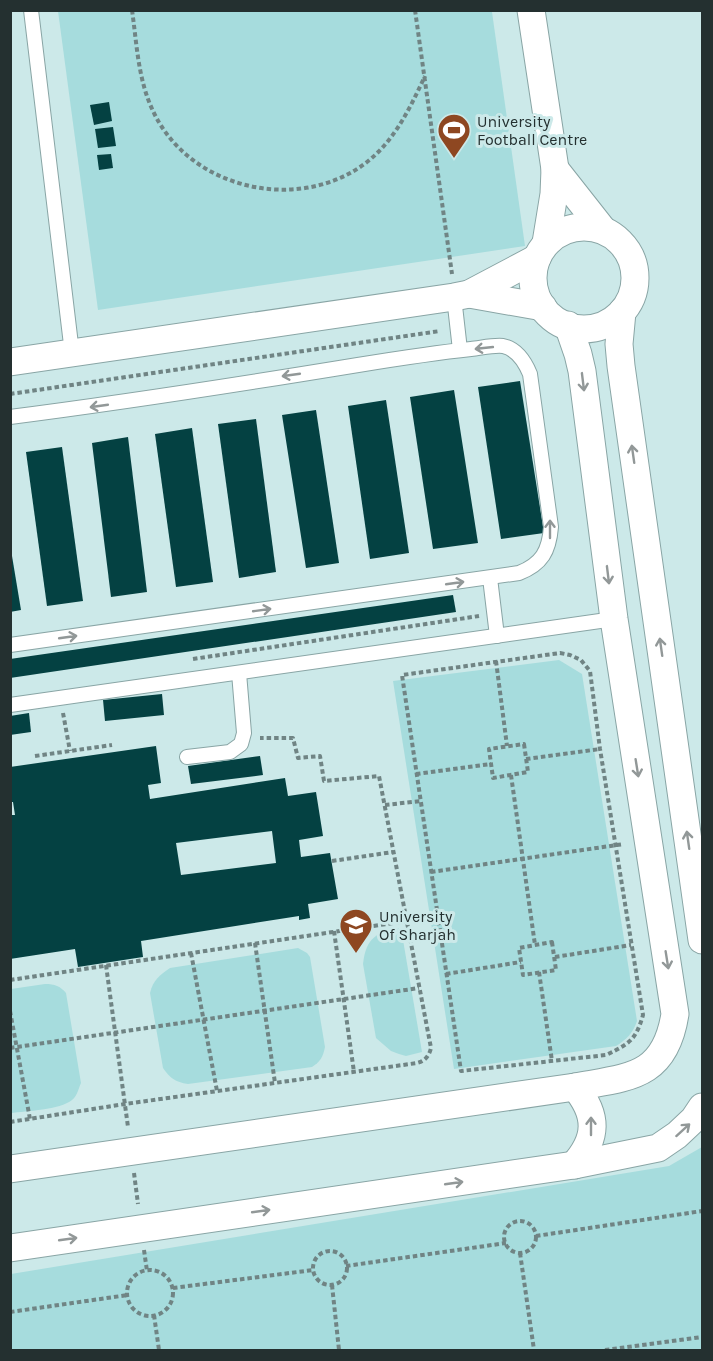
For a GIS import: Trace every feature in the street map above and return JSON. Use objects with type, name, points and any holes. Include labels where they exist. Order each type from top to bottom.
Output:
[{"type":"street","points":[[462,296],[542,250],[563,231],[583,226],[603,230],[617,238],[627,251],[634,267],[635,283],[630,299],[621,312],[610,321],[597,327],[582,329],[558,321],[543,307],[535,292],[533,274],[542,250],[554,194],[555,169],[531,10]]},
{"type":"street","points":[[555,169],[603,230]]},
{"type":"street","points":[[10,362],[462,296],[543,307]]},
{"type":"street","points":[[621,312],[619,344],[621,366],[702,940]]},
{"type":"street","points":[[10,1169],[575,1087],[633,1076],[650,1066],[664,1051],[672,1034],[675,1014],[614,619],[582,371],[568,326]]},
{"type":"street","points":[[574,1165],[586,1152],[592,1135],[592,1118],[589,1109],[575,1087]]},
{"type":"street","points":[[10,1248],[574,1165],[658,1148],[677,1135],[694,1119],[702,1107]]},
{"type":"lane","points":[[31,10],[72,353]]},
{"type":"lane","points":[[460,350],[457,328],[462,296]]},
{"type":"lane","points":[[10,417],[117,403],[460,350],[502,346],[511,350],[526,364],[530,374],[551,527],[547,550],[532,568],[519,573],[490,579],[10,645]]},
{"type":"lane","points":[[490,579],[497,636]]},
{"type":"lane","points":[[10,705],[614,619]]},
{"type":"lane","points":[[187,758],[230,752],[236,749],[244,739],[239,673]]},
{"type":"path","points":[[132,10],[142,82],[154,115],[175,143],[201,167],[233,182],[267,190],[302,189],[335,180],[366,163],[391,139],[410,109],[425,76]]},
{"type":"path","points":[[415,10],[462,296]]},
{"type":"path","points":[[10,394],[457,328]]},
{"type":"path","points":[[187,659],[495,614]]},
{"type":"path","points":[[560,653],[570,655],[581,660],[590,671],[600,749],[643,1015],[638,1034],[625,1046],[606,1055],[460,1071],[402,675],[560,653]]},
{"type":"path","points":[[496,661],[507,746]]},
{"type":"path","points":[[10,1122],[417,1064],[429,1054],[431,1048],[379,776],[324,781],[320,756],[298,758],[293,738],[244,739]]},
{"type":"path","points":[[524,744],[528,772],[493,778],[489,749],[507,746],[524,744]]},
{"type":"path","points":[[35,756],[112,745]]},
{"type":"path","points":[[526,759],[600,749]]},
{"type":"path","points":[[416,774],[491,764]]},
{"type":"path","points":[[511,775],[535,945]]},
{"type":"path","points":[[385,805],[421,801]]},
{"type":"path","points":[[431,872],[648,840]]},
{"type":"path","points":[[332,861],[393,852]]},
{"type":"path","points":[[10,980],[407,921]]},
{"type":"path","points":[[334,931],[354,1072]]},
{"type":"path","points":[[552,942],[556,970],[523,975],[519,948],[535,945],[552,942]]},
{"type":"path","points":[[255,943],[275,1083]]},
{"type":"path","points":[[555,957],[631,945]]},
{"type":"path","points":[[191,953],[217,1091]]},
{"type":"path","points":[[446,974],[521,962]]},
{"type":"path","points":[[106,965],[147,1270]]},
{"type":"path","points":[[539,972],[552,1061]]},
{"type":"path","points":[[10,1048],[419,988]]},
{"type":"path","points":[[10,1011],[30,1119]]},
{"type":"path","points":[[536,1236],[702,1211]]},
{"type":"path","points":[[516,1222],[527,1223],[536,1236],[530,1249],[520,1252],[511,1250],[504,1237],[507,1227],[516,1222]]},
{"type":"path","points":[[346,1266],[506,1243]]},
{"type":"path","points":[[327,1251],[336,1252],[343,1257],[346,1266],[343,1278],[332,1285],[319,1281],[313,1270],[314,1262],[319,1255],[327,1251]]},
{"type":"path","points":[[520,1252],[534,1350]]},
{"type":"path","points":[[147,1270],[160,1273],[170,1282],[172,1288],[171,1303],[161,1313],[154,1315],[139,1313],[130,1302],[128,1295],[130,1282],[141,1272],[147,1270]]},
{"type":"path","points":[[172,1288],[313,1270]]},
{"type":"path","points":[[332,1285],[339,1350]]},
{"type":"path","points":[[10,1312],[128,1295]]},
{"type":"path","points":[[154,1315],[159,1350]]},
{"type":"path","points":[[605,1350],[702,1337]]},
{"type":"shaded area","points":[[58,11],[492,12],[525,246],[98,310]]},
{"type":"shaded area","points":[[559,660],[582,674],[637,1021],[629,1035],[616,1046],[454,1069],[393,681]]},
{"type":"shaded area","points":[[401,928],[422,1052],[406,1056],[391,1051],[376,1038],[363,964],[367,948],[374,937]]},
{"type":"shaded area","points":[[298,948],[310,957],[325,1047],[317,1063],[312,1067],[188,1084],[173,1079],[163,1068],[150,993],[155,981],[170,968]]},
{"type":"shaded area","points":[[45,984],[57,986],[66,993],[81,1083],[75,1097],[60,1106],[11,1113],[11,989]]},
{"type":"shaded area","points":[[702,1147],[702,1350],[11,1350],[11,1274],[669,1166]]},
{"type":"building","points":[[109,102],[112,121],[94,125],[90,105]]},
{"type":"building","points":[[113,127],[116,146],[98,148],[95,129]]},
{"type":"building","points":[[111,154],[113,168],[99,170],[97,155]]},
{"type":"building","points":[[520,381],[544,533],[501,539],[478,387]]},
{"type":"building","points":[[454,390],[478,543],[433,549],[410,397]]},
{"type":"building","points":[[386,400],[409,553],[370,559],[348,406]]},
{"type":"building","points":[[316,410],[339,563],[306,568],[282,415]]},
{"type":"building","points":[[256,419],[276,572],[239,578],[218,424]]},
{"type":"building","points":[[192,428],[213,582],[176,587],[155,434]]},
{"type":"building","points":[[128,437],[147,592],[111,597],[92,443]]},
{"type":"building","points":[[62,447],[83,601],[47,606],[26,452]]},
{"type":"building","points":[[10,544],[21,610],[10,612]]},
{"type":"building","points":[[453,595],[456,612],[10,678],[10,659]]},
{"type":"building","points":[[162,694],[164,715],[105,721],[103,700]]},
{"type":"building","points":[[29,713],[31,732],[10,735],[10,716]]},
{"type":"building","points":[[156,746],[161,783],[148,785],[150,799],[285,778],[288,796],[316,792],[323,836],[299,840],[301,857],[330,853],[338,899],[308,904],[310,918],[299,920],[299,916],[141,941],[143,957],[78,967],[75,949],[10,959],[10,815],[15,815],[13,802],[10,802],[10,767]],"holes":[[[272,831],[276,863],[181,875],[176,843]]]},
{"type":"building","points":[[260,756],[263,775],[191,784],[188,766]]},
{"type":"place","name":"University Football Centre","points":[[454,159]]},
{"type":"place","name":"University Of Sharjah","points":[[356,954]]}]
